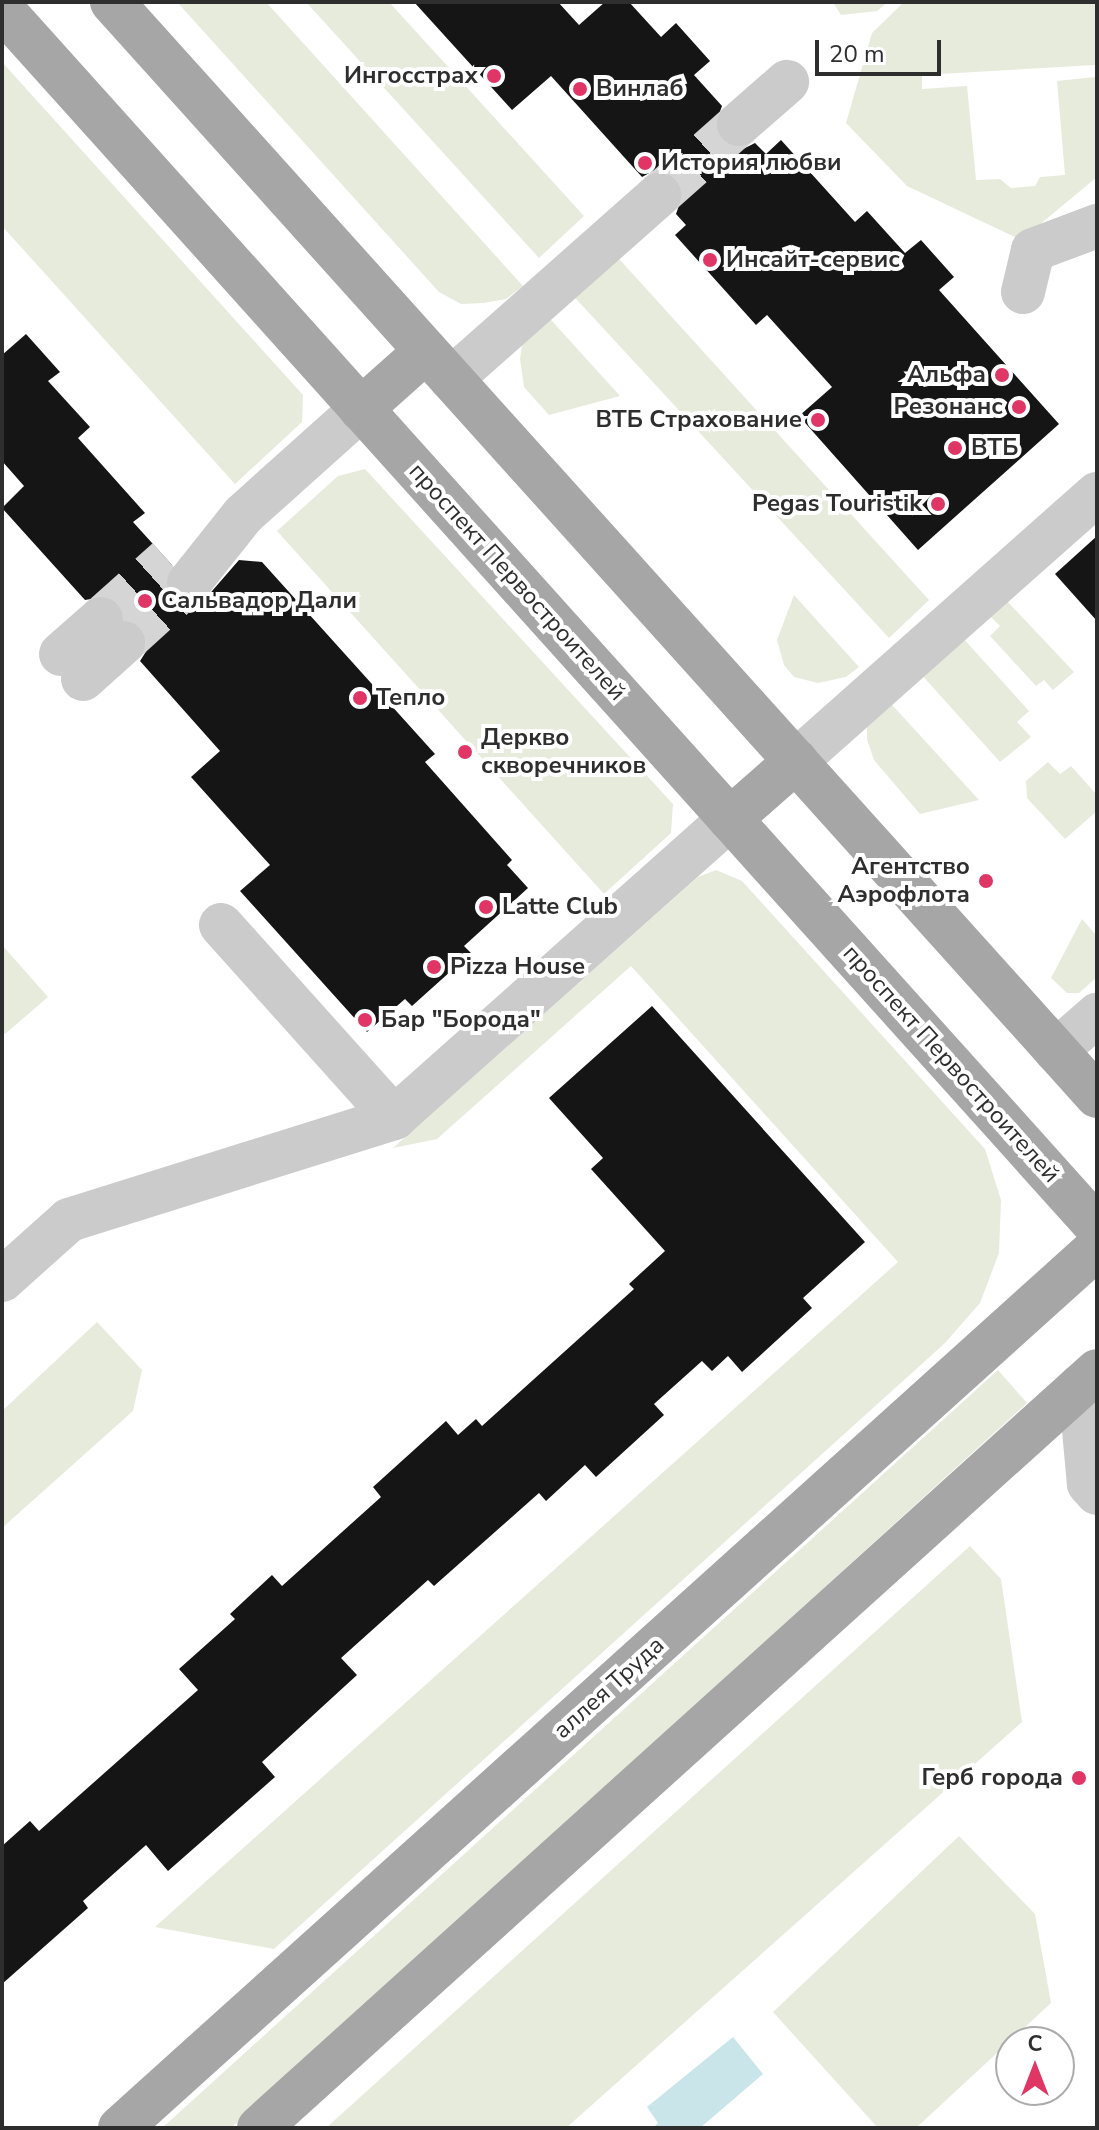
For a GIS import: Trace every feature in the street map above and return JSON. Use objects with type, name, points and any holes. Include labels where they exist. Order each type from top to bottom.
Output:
[{"type":"main road","points":[[112,2],[1097,1096]]},
{"type":"main road","name":"проспект Первостроителей","points":[[2,9],[1097,1227]]},
{"type":"main road","points":[[361,409],[439,365]]},
{"type":"main road","points":[[730,819],[796,761]]},
{"type":"main road","name":"аллея Труда","points":[[120,2128],[1097,1248]]},
{"type":"main road","points":[[259,2128],[1089,1379]]},
{"type":"lane","points":[[739,124],[787,82]]},
{"type":"lane","points":[[439,365],[659,195]]},
{"type":"lane","points":[[1023,292],[1033,250],[1097,226]]},
{"type":"lane","points":[[178,572],[361,409]]},
{"type":"lane","points":[[796,761],[1097,494]]},
{"type":"lane","points":[[72,667],[112,631]]},
{"type":"lane","points":[[2,1280],[69,1220],[394,1118],[730,819]]},
{"type":"lane","points":[[221,925],[394,1118]]},
{"type":"lane","points":[[1056,1051],[1097,1015]]},
{"type":"lane","points":[[1089,1379],[1089,1484],[1097,1493]]},
{"type":"shaded area","points":[[177,2],[266,2],[523,286],[506,299],[484,303],[461,304],[439,292]]},
{"type":"shaded area","points":[[306,2],[389,2],[584,216],[539,258]]},
{"type":"shaded area","points":[[833,2],[888,2],[877,11],[841,15]]},
{"type":"shaded area","points":[[904,2],[1097,2],[1097,177],[1021,240],[907,186],[846,123],[872,33]],"holes":[[[1095,65],[1095,77],[1057,81],[1065,175],[1040,177],[1035,186],[1011,188],[1000,179],[976,180],[967,86],[922,89],[922,75]]]},
{"type":"shaded area","points":[[2,62],[303,395],[302,422],[235,484],[2,226]]},
{"type":"shaded area","points":[[611,250],[929,600],[889,638],[567,289]]},
{"type":"shaded area","points":[[543,311],[620,396],[549,415],[524,387],[520,359],[523,339]]},
{"type":"shaded area","points":[[365,469],[673,804],[671,833],[604,894],[277,531],[338,476]]},
{"type":"shaded area","points":[[794,595],[859,667],[846,677],[818,683],[794,677],[784,665],[777,640]]},
{"type":"shaded area","points":[[1006,600],[1074,672],[1053,690],[1044,680],[1036,686],[990,636],[1000,626],[989,615]]},
{"type":"shaded area","points":[[961,636],[1029,711],[1017,722],[1031,737],[1000,762],[920,673]]},
{"type":"shaded area","points":[[884,696],[979,800],[920,814],[874,760],[867,739],[867,718]]},
{"type":"shaded area","points":[[1048,762],[1060,774],[1071,766],[1097,795],[1097,811],[1065,839],[1027,798],[1026,781]]},
{"type":"shaded area","points":[[716,870],[742,881],[985,1149],[1001,1200],[999,1253],[980,1303],[945,1343],[274,1949],[155,1927],[898,1262],[631,966],[437,1139],[393,1148],[698,877]]},
{"type":"shaded area","points":[[1082,919],[1097,936],[1097,977],[1079,993],[1067,993],[1051,978]]},
{"type":"shaded area","points":[[2,945],[48,997],[5,1034],[2,1031]]},
{"type":"shaded area","points":[[97,1322],[142,1370],[133,1411],[2,1528],[2,1411]]},
{"type":"shaded area","points":[[998,1370],[1027,1403],[231,2128],[162,2128]]},
{"type":"shaded area","points":[[970,1546],[1001,1579],[1022,1722],[566,2128],[326,2128]]},
{"type":"shaded area","points":[[959,1836],[1035,1914],[1051,2003],[1026,2026],[995,2026],[995,2055],[916,2128],[878,2128],[773,2012]]},
{"type":"water","points":[[733,2037],[763,2074],[700,2128],[653,2128],[658,2123],[647,2107]]},
{"type":"building","points":[[414,2],[558,2],[579,25],[605,2],[629,2],[661,37],[676,23],[710,61],[694,75],[722,106],[714,128],[721,141],[743,149],[755,143],[766,154],[781,140],[855,222],[867,211],[905,253],[921,240],[954,277],[939,290],[1059,424],[918,550],[799,416],[832,387],[767,315],[756,325],[675,235],[686,225],[676,214],[684,191],[677,178],[655,170],[642,177],[551,76],[512,110]]},
{"type":"building","points":[[26,334],[60,372],[48,381],[90,427],[78,438],[145,513],[133,522],[172,565],[164,580],[173,602],[199,606],[239,560],[262,562],[435,754],[425,762],[512,860],[507,865],[528,888],[464,946],[471,953],[412,1006],[405,999],[367,1032],[240,891],[270,865],[191,777],[220,751],[140,661],[147,650],[142,627],[125,619],[120,603],[110,596],[85,600],[2,508],[24,486],[2,461],[2,355]]},
{"type":"building","points":[[1097,536],[1097,621],[1055,574]]},
{"type":"building","points":[[652,1006],[865,1242],[803,1298],[812,1308],[742,1372],[728,1356],[712,1371],[702,1361],[654,1404],[664,1415],[596,1477],[585,1465],[546,1501],[539,1493],[434,1586],[428,1580],[341,1658],[357,1675],[262,1762],[275,1777],[168,1871],[146,1845],[83,1901],[88,1908],[2,1984],[2,1846],[30,1821],[39,1831],[198,1690],[179,1669],[235,1619],[230,1614],[272,1575],[282,1586],[381,1497],[373,1487],[446,1421],[458,1435],[476,1419],[482,1426],[634,1289],[629,1284],[665,1251],[591,1169],[603,1158],[549,1098]]},
{"type":"tunnel","points":[[659,195],[739,124]]},
{"type":"tunnel","points":[[101,619],[167,560]]},
{"type":"tunnel","points":[[123,643],[189,583]]},
{"type":"place","name":"Ингосстрах","points":[[494,76]]},
{"type":"place","name":"Винлаб","points":[[580,89]]},
{"type":"place","name":"История любви","points":[[645,163]]},
{"type":"place","name":"Инсайт-сервис","points":[[710,260]]},
{"type":"place","name":"Альфа","points":[[1002,375]]},
{"type":"place","name":"Резонанс","points":[[1019,407]]},
{"type":"place","name":"ВТБ Страхование","points":[[818,420]]},
{"type":"place","name":"ВТБ","points":[[955,448]]},
{"type":"place","name":"Pegas Touristik","points":[[938,504]]},
{"type":"place","name":"Сальвадор Дали","points":[[145,601]]},
{"type":"place","name":"Тепло","points":[[360,698]]},
{"type":"place","name":"Деркво скворечников","points":[[465,752]]},
{"type":"place","name":"Агентство Аэрофлота","points":[[986,881]]},
{"type":"place","name":"Latte Club","points":[[486,907]]},
{"type":"place","name":"Pizza House","points":[[434,967]]},
{"type":"place","name":"Бар \"Борода\"","points":[[365,1020]]},
{"type":"place","name":"Герб города","points":[[1079,1778]]}]
